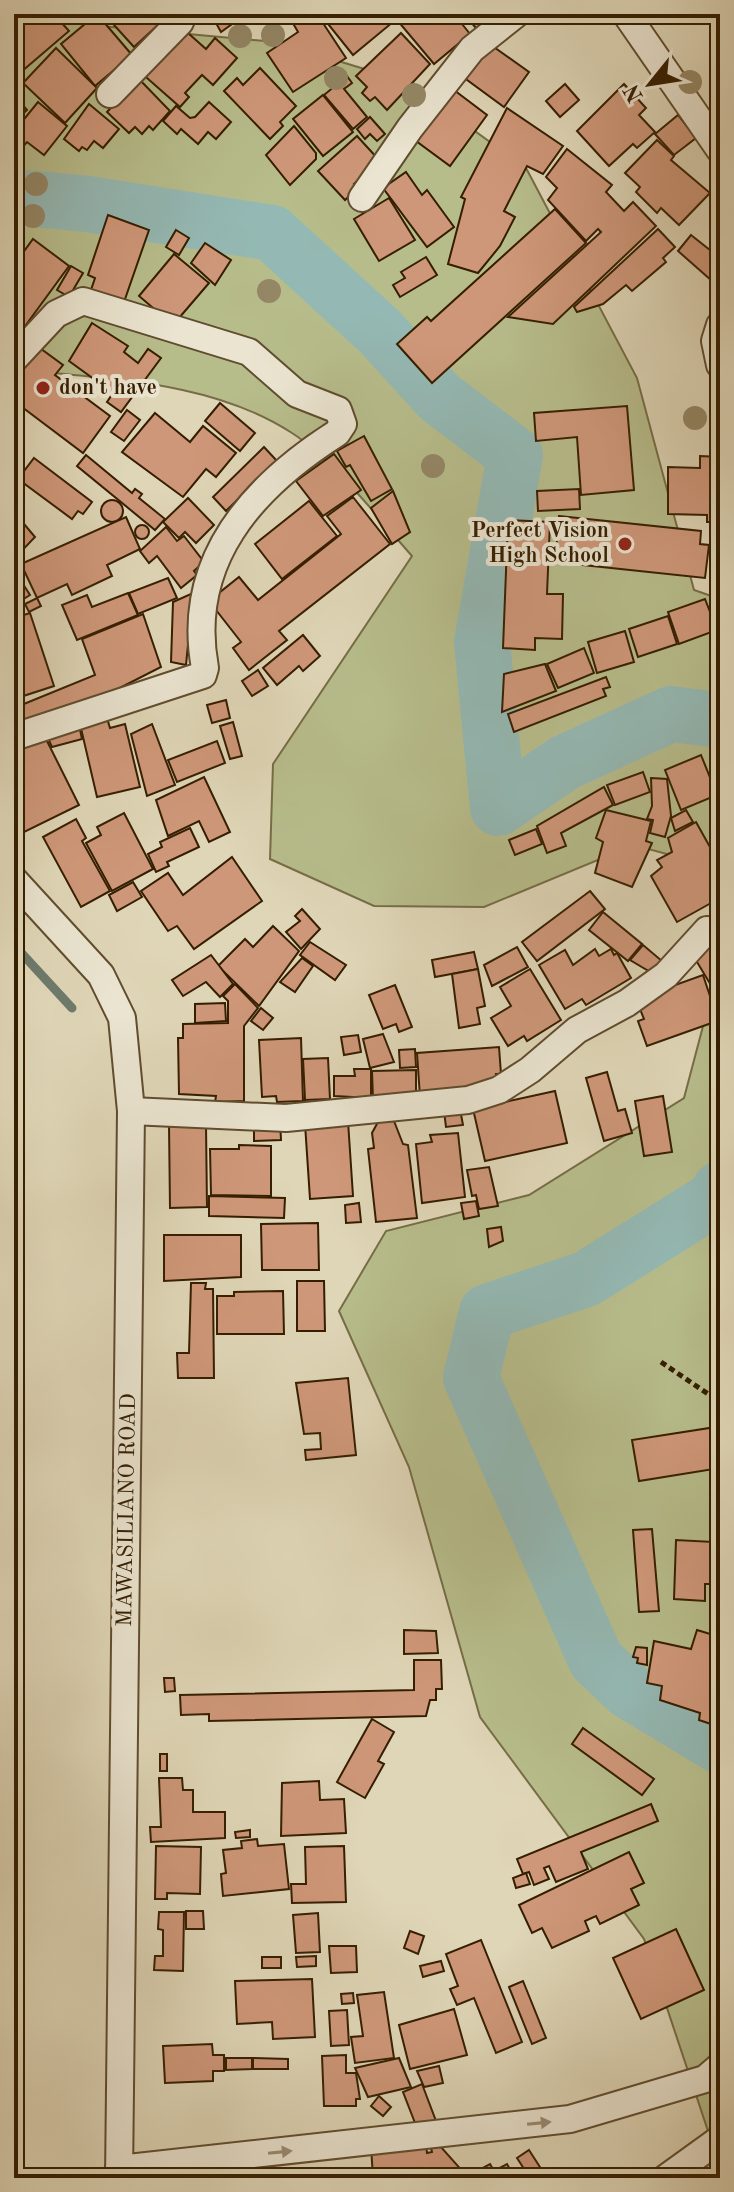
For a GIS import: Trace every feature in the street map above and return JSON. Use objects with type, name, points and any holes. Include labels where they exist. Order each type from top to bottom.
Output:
[{"type":"street","points":[[110,94],[180,22],[183,14]]},
{"type":"street","points":[[362,198],[410,128],[472,49],[516,14]]},
{"type":"street","points":[[626,14],[720,150]]},
{"type":"street","points":[[14,359],[56,314],[83,301],[249,352],[297,394],[334,406],[343,419],[337,433],[243,509],[206,587],[200,622],[203,675],[14,737]]},
{"type":"street","points":[[720,325],[715,341],[720,365]]},
{"type":"street","name":"MAWASILIANO ROAD","points":[[14,880],[101,975],[122,1018],[131,1111],[119,2173]]},
{"type":"street","points":[[131,1111],[286,1118],[468,1100],[510,1084],[577,1030],[627,1003],[666,975],[707,930]]},
{"type":"street","points":[[119,2173],[570,2119],[705,2079],[720,2066]]},
{"type":"street","points":[[666,2178],[720,2139]]},
{"type":"path","points":[[661,1362],[720,1402]]},
{"type":"green space","points":[[14,18],[276,42],[407,82],[526,168],[637,378],[694,590],[720,599],[720,890],[718,868],[634,845],[484,907],[374,906],[270,859],[273,764],[412,556],[324,458],[292,433],[260,415],[193,392],[158,385],[14,369]]},
{"type":"green space","points":[[720,962],[720,2167],[644,1939],[480,1717],[409,1467],[339,1311],[386,1231],[529,1195],[684,1098]]},
{"type":"building","points":[[14,14],[62,14],[65,17],[60,21],[69,31],[14,78],[14,42],[22,29]]},
{"type":"building","points":[[97,14],[132,55],[95,86],[61,44]]},
{"type":"building","points":[[104,14],[170,14],[134,47]]},
{"type":"building","points":[[211,14],[246,14],[221,32]]},
{"type":"building","points":[[311,14],[317,14],[346,58],[293,92],[267,53],[298,32],[294,25]]},
{"type":"building","points":[[320,14],[386,14],[393,22],[353,55]]},
{"type":"building","points":[[392,14],[454,14],[470,34],[434,64]]},
{"type":"building","points":[[464,14],[500,14],[481,34]]},
{"type":"building","points":[[179,25],[206,49],[215,38],[237,58],[213,85],[202,75],[185,93],[189,97],[180,107],[139,71]]},
{"type":"building","points":[[401,33],[430,64],[387,110],[375,97],[370,101],[362,93],[367,87],[356,76]]},
{"type":"building","points":[[484,40],[529,72],[504,107],[459,74]]},
{"type":"building","points":[[56,48],[97,88],[65,123],[23,83]]},
{"type":"building","points":[[260,68],[296,106],[280,122],[283,126],[270,139],[224,91],[237,78],[243,85]]},
{"type":"building","points":[[347,76],[352,83],[344,89],[367,117],[353,129],[324,95]]},
{"type":"building","points":[[138,78],[170,111],[153,130],[149,126],[142,134],[135,127],[129,133],[107,112]]},
{"type":"building","points":[[565,84],[579,100],[560,117],[546,101]]},
{"type":"building","points":[[624,84],[646,108],[639,115],[655,132],[637,148],[633,144],[609,166],[577,131]]},
{"type":"building","points":[[450,87],[487,115],[450,166],[412,138]]},
{"type":"building","points":[[14,95],[27,110],[14,122]]},
{"type":"building","points":[[323,95],[353,132],[323,156],[293,119]]},
{"type":"building","points":[[38,102],[67,126],[44,155],[27,142],[15,156],[14,126],[17,128]]},
{"type":"building","points":[[209,102],[231,122],[216,139],[208,132],[198,144],[181,129],[177,134],[163,121],[176,106],[190,118],[195,117]]},
{"type":"building","points":[[89,104],[119,129],[103,148],[94,141],[87,150],[82,147],[79,151],[64,139]]},
{"type":"building","points":[[507,108],[563,146],[543,174],[527,166],[504,211],[515,217],[500,246],[478,273],[448,264],[465,199],[461,197]]},
{"type":"building","points":[[678,115],[696,138],[674,155],[655,134]]},
{"type":"building","points":[[370,117],[385,134],[377,141],[370,134],[365,139],[357,129]]},
{"type":"building","points":[[294,126],[316,153],[316,159],[290,185],[266,155]]},
{"type":"building","points":[[357,136],[379,160],[354,184],[358,188],[345,200],[318,171]]},
{"type":"building","points":[[657,140],[674,156],[671,160],[710,193],[679,225],[661,208],[657,213],[636,192],[640,187],[625,173]]},
{"type":"building","points":[[567,149],[612,185],[606,192],[624,211],[633,202],[656,226],[553,324],[508,317],[601,232],[598,229],[586,241],[548,200],[557,188],[546,177]]},
{"type":"building","points":[[406,172],[422,195],[427,190],[454,227],[427,247],[383,188]]},
{"type":"building","points":[[389,198],[415,240],[379,261],[354,219]]},
{"type":"building","points":[[555,209],[586,243],[432,383],[397,344],[427,317],[431,321]]},
{"type":"building","points":[[108,215],[149,230],[124,302],[91,290],[95,278],[88,275]]},
{"type":"building","points":[[658,229],[675,247],[663,258],[666,262],[632,291],[626,285],[603,304],[577,312],[574,307]]},
{"type":"building","points":[[176,230],[189,238],[179,255],[166,247]]},
{"type":"building","points":[[691,235],[720,258],[720,288],[678,251]]},
{"type":"building","points":[[33,239],[69,266],[20,333],[14,328],[14,265]]},
{"type":"building","points":[[205,243],[231,260],[215,285],[191,263]]},
{"type":"building","points":[[174,254],[209,283],[173,325],[139,296]]},
{"type":"building","points":[[426,257],[437,275],[400,297],[393,285],[405,278],[401,272]]},
{"type":"building","points":[[71,266],[83,273],[69,297],[57,290]]},
{"type":"building","points":[[92,323],[128,346],[124,352],[138,363],[148,349],[161,358],[121,412],[107,402],[113,393],[69,361]]},
{"type":"building","name":"don't have","points":[[33,343],[63,365],[55,375],[110,416],[83,453],[14,401],[14,368]]},
{"type":"building","points":[[220,403],[255,433],[240,451],[205,421]]},
{"type":"building","points":[[627,406],[634,490],[581,495],[577,437],[536,441],[534,413]]},
{"type":"building","points":[[127,410],[140,420],[124,441],[111,432]]},
{"type":"building","points":[[155,413],[190,442],[203,426],[236,453],[216,477],[206,469],[183,497],[122,452]]},
{"type":"building","points":[[364,436],[392,489],[371,501],[350,465],[346,467],[337,451]]},
{"type":"building","points":[[264,447],[277,461],[226,511],[213,497]]},
{"type":"building","points":[[334,454],[361,490],[323,516],[296,481]]},
{"type":"building","points":[[86,455],[132,493],[135,489],[142,494],[139,498],[165,519],[155,530],[77,466]]},
{"type":"building","points":[[700,456],[720,457],[720,522],[707,522],[707,515],[668,514],[668,467],[700,468]]},
{"type":"building","points":[[34,458],[92,502],[83,514],[78,511],[72,519],[18,479]]},
{"type":"building","points":[[579,489],[580,509],[538,511],[537,491]]},
{"type":"building","points":[[393,491],[410,532],[392,544],[371,508]]},
{"type":"building","points":[[353,497],[390,544],[279,631],[287,640],[249,670],[233,648],[241,642],[209,601],[239,577],[258,600],[341,534],[327,516]]},
{"type":"building","points":[[188,498],[214,525],[196,543],[185,532],[179,538],[163,522]]},
{"type":"building","points":[[112,500],[120,503],[123,511],[120,519],[112,522],[104,519],[101,511],[104,503]]},
{"type":"building","points":[[309,501],[337,536],[282,579],[255,544]]},
{"type":"building","points":[[14,512],[35,537],[14,559]]},
{"type":"building","points":[[559,516],[701,531],[700,544],[709,545],[705,578],[555,562]]},
{"type":"building","points":[[126,517],[140,549],[107,565],[112,576],[72,595],[67,584],[37,598],[21,564]]},
{"type":"building","points":[[508,520],[550,522],[547,594],[563,594],[562,639],[535,638],[535,650],[503,648]]},
{"type":"building","points":[[142,525],[149,532],[142,539],[135,532]]},
{"type":"building","points":[[166,527],[177,541],[184,536],[204,562],[194,571],[197,575],[181,588],[157,556],[149,563],[140,551]]},
{"type":"building","points":[[720,538],[720,626],[716,626],[713,539]]},
{"type":"building","points":[[168,578],[177,598],[138,614],[129,593]]},
{"type":"building","points":[[23,584],[30,595],[14,605],[14,590]]},
{"type":"building","points":[[128,593],[138,615],[77,640],[62,605],[87,595],[92,607]]},
{"type":"building","points":[[193,593],[186,665],[171,662],[173,602]]},
{"type":"building","points":[[37,598],[41,606],[29,612],[25,604]]},
{"type":"building","points":[[705,599],[717,630],[679,644],[668,612]]},
{"type":"building","points":[[30,613],[54,686],[14,699],[14,618]]},
{"type":"building","points":[[143,614],[161,667],[106,695],[14,729],[14,708],[95,675],[82,639]]},
{"type":"building","points":[[668,616],[677,644],[638,657],[629,629]]},
{"type":"building","points":[[625,631],[634,662],[597,673],[588,642]]},
{"type":"building","points":[[303,635],[320,656],[303,671],[299,666],[277,685],[263,668]]},
{"type":"building","points":[[584,648],[594,673],[558,688],[547,664]]},
{"type":"building","points":[[545,664],[556,691],[502,712],[504,674]]},
{"type":"building","points":[[258,670],[268,686],[252,696],[242,681]]},
{"type":"building","points":[[606,677],[610,687],[603,689],[606,696],[514,732],[508,714]]},
{"type":"building","points":[[226,700],[230,718],[212,723],[207,705]]},
{"type":"building","points":[[107,718],[110,728],[125,724],[140,787],[97,797],[80,724]]},
{"type":"building","points":[[78,720],[82,739],[52,747],[44,730]]},
{"type":"building","points":[[233,722],[242,756],[230,759],[220,726]]},
{"type":"building","points":[[152,724],[175,785],[147,796],[131,734]]},
{"type":"building","points":[[43,733],[79,805],[14,837],[14,748]]},
{"type":"building","points":[[217,741],[225,763],[177,782],[168,760]]},
{"type":"building","points":[[701,755],[717,795],[681,810],[665,770]]},
{"type":"building","points":[[643,772],[650,792],[615,805],[607,785]]},
{"type":"building","points":[[204,777],[230,832],[209,842],[199,821],[168,836],[156,800]]},
{"type":"building","points":[[651,778],[667,779],[671,816],[665,837],[650,833],[653,820],[647,819],[652,806]]},
{"type":"building","points":[[604,787],[613,805],[561,833],[566,846],[547,853],[537,826]]},
{"type":"building","points":[[606,810],[651,821],[646,841],[652,843],[632,887],[595,873],[603,842],[596,838]]},
{"type":"building","points":[[686,810],[693,822],[675,831],[671,818]]},
{"type":"building","points":[[124,813],[153,869],[112,891],[86,843],[101,835],[97,827]]},
{"type":"building","points":[[76,819],[86,838],[82,841],[110,891],[81,907],[43,837]]},
{"type":"building","points":[[696,822],[720,865],[720,898],[677,922],[651,876],[662,867],[657,860],[672,852],[668,838]]},
{"type":"building","points":[[190,828],[199,847],[167,862],[169,866],[156,872],[148,854],[162,847],[160,842]]},
{"type":"building","points":[[536,829],[542,844],[515,855],[509,840]]},
{"type":"building","points":[[232,857],[262,901],[194,949],[177,926],[168,931],[141,891],[168,873],[183,895]]},
{"type":"building","points":[[133,882],[142,897],[117,911],[109,895]]},
{"type":"building","points":[[590,891],[605,909],[537,961],[522,942]]},
{"type":"building","points":[[302,909],[320,929],[301,949],[286,932],[300,921],[295,916]]},
{"type":"building","points":[[603,912],[642,944],[628,961],[589,930]]},
{"type":"building","points":[[273,926],[299,951],[259,1006],[218,966],[245,939],[253,947]]},
{"type":"building","points":[[711,941],[720,957],[720,983],[712,987],[691,952]]},
{"type":"building","points":[[310,942],[346,965],[335,980],[300,955]]},
{"type":"building","points":[[643,945],[662,961],[652,973],[630,960]]},
{"type":"building","points":[[517,947],[528,967],[492,986],[484,965]]},
{"type":"building","points":[[595,949],[599,956],[611,949],[614,955],[617,953],[631,978],[586,1005],[582,999],[565,1009],[539,965],[565,950],[573,965]]},
{"type":"building","points":[[474,952],[478,969],[435,977],[432,960]]},
{"type":"building","points":[[211,955],[233,984],[220,997],[206,982],[183,996],[172,980]]},
{"type":"building","points":[[302,958],[313,966],[295,992],[280,982]]},
{"type":"building","points":[[478,969],[485,1006],[477,1008],[480,1024],[459,1028],[452,974]]},
{"type":"building","points":[[530,969],[561,1020],[527,1041],[524,1036],[508,1046],[491,1018],[511,1006],[500,987]]},
{"type":"building","points":[[703,975],[710,996],[714,995],[720,1020],[647,1046],[638,1021],[644,1019],[636,999]]},
{"type":"building","points":[[235,984],[258,1008],[244,1026],[244,1101],[215,1102],[216,1096],[179,1094],[178,1038],[183,1038],[183,1024],[228,1023],[228,1001],[223,996]]},
{"type":"building","points":[[395,985],[412,1027],[399,1032],[396,1024],[383,1029],[369,995]]},
{"type":"building","points":[[225,1003],[226,1021],[195,1023],[195,1004]]},
{"type":"building","points":[[261,1008],[273,1018],[263,1030],[251,1021]]},
{"type":"building","points":[[383,1034],[394,1062],[370,1068],[363,1039]]},
{"type":"building","points":[[358,1035],[361,1052],[344,1055],[341,1037]]},
{"type":"building","points":[[301,1038],[303,1101],[277,1102],[276,1096],[262,1097],[259,1040]]},
{"type":"building","points":[[499,1047],[501,1074],[496,1074],[497,1079],[478,1089],[420,1097],[417,1053]]},
{"type":"building","points":[[415,1049],[416,1067],[400,1068],[399,1050]]},
{"type":"building","points":[[328,1058],[330,1099],[305,1100],[303,1059]]},
{"type":"building","points":[[354,1069],[371,1069],[371,1098],[334,1096],[334,1076],[355,1076]]},
{"type":"building","points":[[416,1070],[416,1100],[373,1100],[372,1071]]},
{"type":"building","points":[[607,1072],[618,1111],[625,1109],[632,1133],[604,1141],[586,1078]]},
{"type":"building","points":[[555,1091],[567,1143],[485,1161],[473,1109]]},
{"type":"building","points":[[663,1096],[672,1152],[644,1156],[635,1101]]},
{"type":"building","points":[[460,1109],[463,1125],[446,1127],[444,1111]]},
{"type":"building","points":[[280,1120],[281,1140],[254,1141],[254,1121]]},
{"type":"building","points":[[348,1121],[353,1196],[310,1199],[305,1124]]},
{"type":"building","points":[[394,1121],[403,1144],[408,1145],[417,1218],[376,1222],[368,1149],[374,1148],[372,1133],[378,1122]]},
{"type":"building","points":[[169,1124],[206,1125],[207,1207],[170,1208]]},
{"type":"building","points":[[458,1133],[465,1197],[422,1203],[416,1144],[432,1142],[430,1135]]},
{"type":"building","points":[[239,1145],[271,1146],[271,1196],[211,1195],[210,1149],[239,1149]]},
{"type":"building","points":[[489,1167],[498,1206],[479,1209],[476,1195],[472,1196],[467,1170]]},
{"type":"building","points":[[209,1196],[285,1198],[284,1218],[209,1216]]},
{"type":"building","points":[[476,1201],[479,1216],[464,1219],[461,1203]]},
{"type":"building","points":[[359,1203],[361,1222],[346,1223],[345,1205]]},
{"type":"building","points":[[318,1223],[319,1270],[262,1270],[261,1224]]},
{"type":"building","points":[[501,1227],[503,1241],[489,1247],[487,1229]]},
{"type":"building","points":[[164,1235],[241,1235],[241,1277],[164,1281]]},
{"type":"building","points":[[297,1281],[324,1281],[325,1331],[297,1331]]},
{"type":"building","points":[[191,1283],[206,1283],[205,1289],[213,1289],[214,1378],[178,1378],[177,1353],[189,1353]]},
{"type":"building","points":[[283,1291],[284,1334],[217,1334],[217,1296],[234,1296],[234,1292]]},
{"type":"building","points":[[348,1378],[356,1455],[306,1460],[305,1450],[321,1449],[320,1433],[304,1434],[296,1383]]},
{"type":"building","points":[[716,1427],[720,1453],[712,1454],[714,1469],[639,1481],[632,1440]]},
{"type":"building","points":[[714,1516],[720,1517],[720,1593],[714,1593],[714,1584],[705,1584],[705,1601],[674,1599],[676,1540],[713,1542]]},
{"type":"building","points":[[652,1529],[659,1611],[639,1612],[633,1530]]},
{"type":"building","points":[[404,1630],[436,1631],[438,1653],[404,1654]]},
{"type":"building","points":[[697,1630],[720,1637],[720,1727],[699,1720],[700,1713],[660,1700],[662,1686],[647,1683],[654,1641],[691,1649]]},
{"type":"building","points":[[636,1647],[647,1648],[647,1665],[637,1663],[638,1658],[633,1657]]},
{"type":"building","points":[[414,1660],[441,1660],[442,1689],[436,1689],[436,1700],[430,1700],[426,1716],[209,1721],[209,1714],[181,1715],[180,1695],[414,1690]]},
{"type":"building","points":[[164,1678],[174,1678],[175,1691],[165,1692]]},
{"type":"building","points":[[372,1719],[394,1732],[378,1761],[384,1764],[365,1798],[337,1782]]},
{"type":"building","points":[[583,1728],[654,1779],[642,1795],[572,1744]]},
{"type":"building","points":[[160,1754],[167,1754],[167,1771],[160,1771]]},
{"type":"building","points":[[159,1778],[182,1778],[183,1790],[193,1790],[193,1812],[225,1812],[225,1838],[151,1842],[150,1827],[161,1827]]},
{"type":"building","points":[[319,1781],[320,1800],[344,1799],[346,1833],[281,1836],[282,1783]]},
{"type":"building","points":[[651,1804],[658,1821],[581,1852],[588,1869],[556,1882],[549,1866],[544,1868],[549,1879],[534,1885],[529,1872],[523,1874],[517,1859]]},
{"type":"building","points":[[250,1830],[250,1837],[236,1838],[235,1832]]},
{"type":"building","points":[[257,1839],[258,1846],[284,1844],[289,1889],[223,1896],[221,1874],[226,1873],[223,1850],[242,1848],[241,1841]]},
{"type":"building","points":[[156,1846],[201,1847],[200,1894],[167,1893],[167,1899],[155,1899]]},
{"type":"building","points":[[344,1846],[346,1902],[292,1903],[291,1884],[306,1884],[305,1847]]},
{"type":"building","points":[[629,1852],[644,1883],[631,1889],[639,1905],[600,1924],[596,1916],[585,1921],[589,1931],[552,1948],[542,1928],[532,1933],[519,1905]]},
{"type":"building","points":[[526,1873],[530,1884],[516,1888],[513,1878]]},
{"type":"building","points":[[186,1911],[203,1911],[204,1929],[186,1929]]},
{"type":"building","points":[[159,1912],[184,1912],[183,1971],[154,1970],[155,1956],[163,1956],[163,1930],[158,1929]]},
{"type":"building","points":[[318,1913],[320,1952],[296,1953],[293,1915]]},
{"type":"building","points":[[676,1929],[704,1990],[641,2019],[613,1958]]},
{"type":"building","points":[[410,1931],[424,1936],[418,1954],[404,1948]]},
{"type":"building","points":[[481,1940],[522,2042],[496,2053],[474,1998],[457,2005],[450,1989],[458,1986],[446,1954]]},
{"type":"building","points":[[329,1946],[356,1946],[357,1972],[331,1973]]},
{"type":"building","points":[[316,1956],[316,1966],[297,1967],[296,1957]]},
{"type":"building","points":[[262,1957],[281,1957],[281,1968],[262,1968]]},
{"type":"building","points":[[441,1961],[444,1971],[423,1977],[420,1966]]},
{"type":"building","points":[[312,1979],[315,2037],[273,2039],[272,2022],[237,2024],[235,1981]]},
{"type":"building","points":[[523,1981],[546,2038],[532,2044],[509,1987]]},
{"type":"building","points":[[384,1992],[394,2058],[355,2063],[351,2037],[363,2036],[357,1995]]},
{"type":"building","points":[[353,1993],[354,2003],[342,2004],[341,1994]]},
{"type":"building","points":[[454,2009],[467,2055],[410,2069],[399,2025]]},
{"type":"building","points":[[347,2010],[349,2045],[331,2046],[329,2011]]},
{"type":"building","points":[[212,2044],[213,2055],[224,2055],[224,2071],[213,2071],[213,2081],[165,2083],[163,2046]]},
{"type":"building","points":[[346,2055],[346,2073],[356,2073],[360,2099],[356,2099],[356,2106],[324,2106],[322,2056]]},
{"type":"building","points":[[226,2058],[252,2058],[252,2069],[226,2070]]},
{"type":"building","points":[[253,2058],[288,2059],[288,2069],[253,2069]]},
{"type":"building","points":[[399,2058],[411,2087],[368,2097],[355,2068]]},
{"type":"building","points":[[439,2066],[443,2083],[424,2087],[417,2071]]},
{"type":"building","points":[[422,2084],[436,2121],[417,2128],[403,2092]]},
{"type":"building","points":[[379,2096],[391,2107],[383,2116],[371,2106]]},
{"type":"building","points":[[426,2144],[427,2153],[432,2152],[431,2148],[441,2147],[465,2174],[373,2177],[371,2147]]},
{"type":"building","points":[[529,2150],[547,2178],[530,2178],[517,2158]]},
{"type":"building","points":[[490,2164],[494,2171],[507,2164],[515,2178],[464,2178]]},
{"type":"waterway","points":[[14,197],[88,204],[272,233],[380,332],[439,397],[515,455],[482,642],[498,808],[564,763],[671,714],[720,720]]},
{"type":"waterway","points":[[14,945],[72,1008]]},
{"type":"waterway","points":[[720,1189],[714,1199],[586,1279],[487,1312],[471,1378],[596,1660],[629,1691],[720,1746]]},
{"type":"place","name":"don't have","points":[[43,388]]},
{"type":"place","name":"Perfect Vision High School","points":[[625,544]]}]
